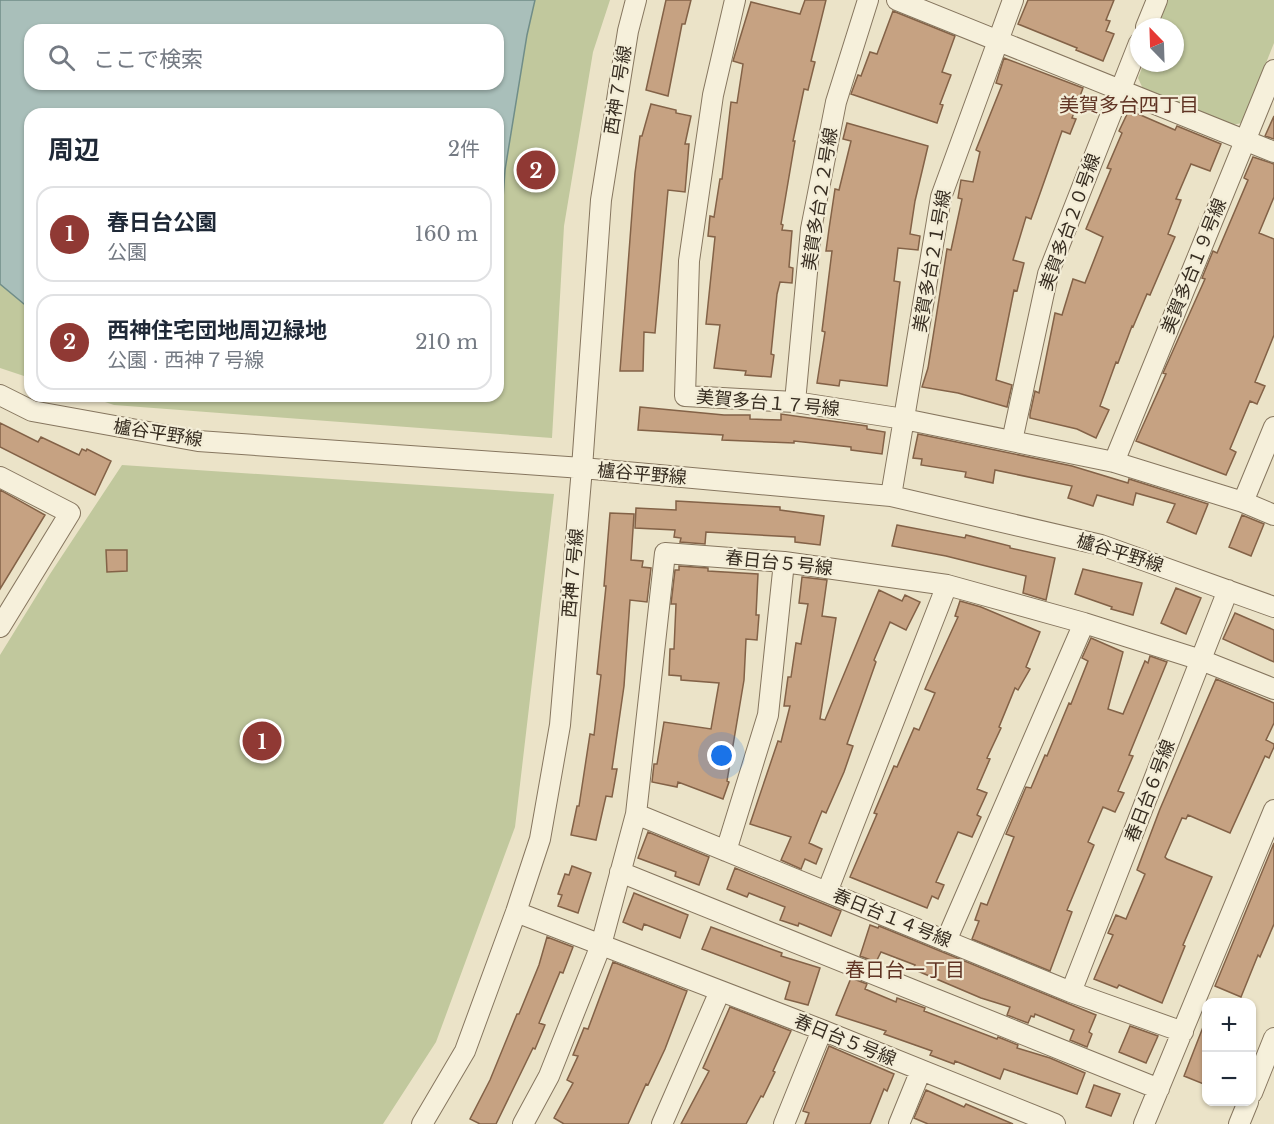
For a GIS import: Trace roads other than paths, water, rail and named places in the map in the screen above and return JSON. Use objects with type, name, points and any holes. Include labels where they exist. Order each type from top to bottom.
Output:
[{"type":"street","name":"西神７号線","points":[[422,1124],[465,1051],[540,839],[560,725],[582,468],[601,200],[628,31],[636,0]]},
{"type":"street","name":"美賀多台１７号線","points":[[735,0],[712,95],[689,261],[685,396],[795,402],[904,419],[1114,462],[1244,502],[1274,515]]},
{"type":"street","name":"美賀多台２２号線","points":[[795,402],[811,229],[836,102],[868,0]]},
{"type":"street","points":[[897,0],[1274,152]]},
{"type":"street","name":"美賀多台２１号線","points":[[891,496],[941,197],[1013,0]]},
{"type":"street","points":[[1150,18],[1157,0]]},
{"type":"street","name":"美賀多台２０号線","points":[[1012,441],[1048,274],[1130,64]]},
{"type":"street","name":"美賀多台１９号線","points":[[1114,462],[1274,70]]},
{"type":"street","name":"櫨谷平野線","points":[[0,395],[32,411],[198,441],[582,468],[891,496],[1101,545],[1274,607]]},
{"type":"street","points":[[1244,502],[1274,427]]},
{"type":"street","points":[[0,477],[70,513],[0,627]]},
{"type":"street","name":"春日台５号線","points":[[601,945],[636,814],[665,553],[784,562],[947,585],[1084,622],[1200,660],[1274,689]]},
{"type":"street","points":[[726,851],[768,715],[784,562]]},
{"type":"street","points":[[827,892],[947,585]]},
{"type":"street","name":"春日台６号線","points":[[1071,992],[1228,590]]},
{"type":"street","points":[[946,941],[1084,622]]},
{"type":"street","points":[[1144,1124],[1274,810]]},
{"type":"street","name":"春日台１４号線","points":[[636,814],[1071,992],[1183,1032]]},
{"type":"street","points":[[620,872],[1160,1089]]},
{"type":"street","name":"春日台５号線","points":[[516,912],[921,1070],[1019,1117],[1055,1124]]},
{"type":"street","points":[[523,1124],[549,1076],[601,945]]},
{"type":"street","points":[[662,1124],[720,991]]},
{"type":"street","points":[[784,1124],[822,1030]]},
{"type":"street","points":[[1256,1082],[1274,1038]]},
{"type":"street","points":[[899,1124],[921,1070]]},
{"type":"street","points":[[1243,1123],[1247,1106]]},
{"type":"water","points":[[0,0],[535,0],[527,35],[504,184],[504,108],[24,108],[24,304],[0,284]]},
{"type":"place","name":"西神住宅団地周辺緑地","points":[[536,170]]},
{"type":"place","name":"春日台公園","points":[[262,741]]},
{"type":"district","name":"美賀多台四丁目","points":[[1129,105]]},
{"type":"district","name":"春日台一丁目","points":[[905,970]]}]
